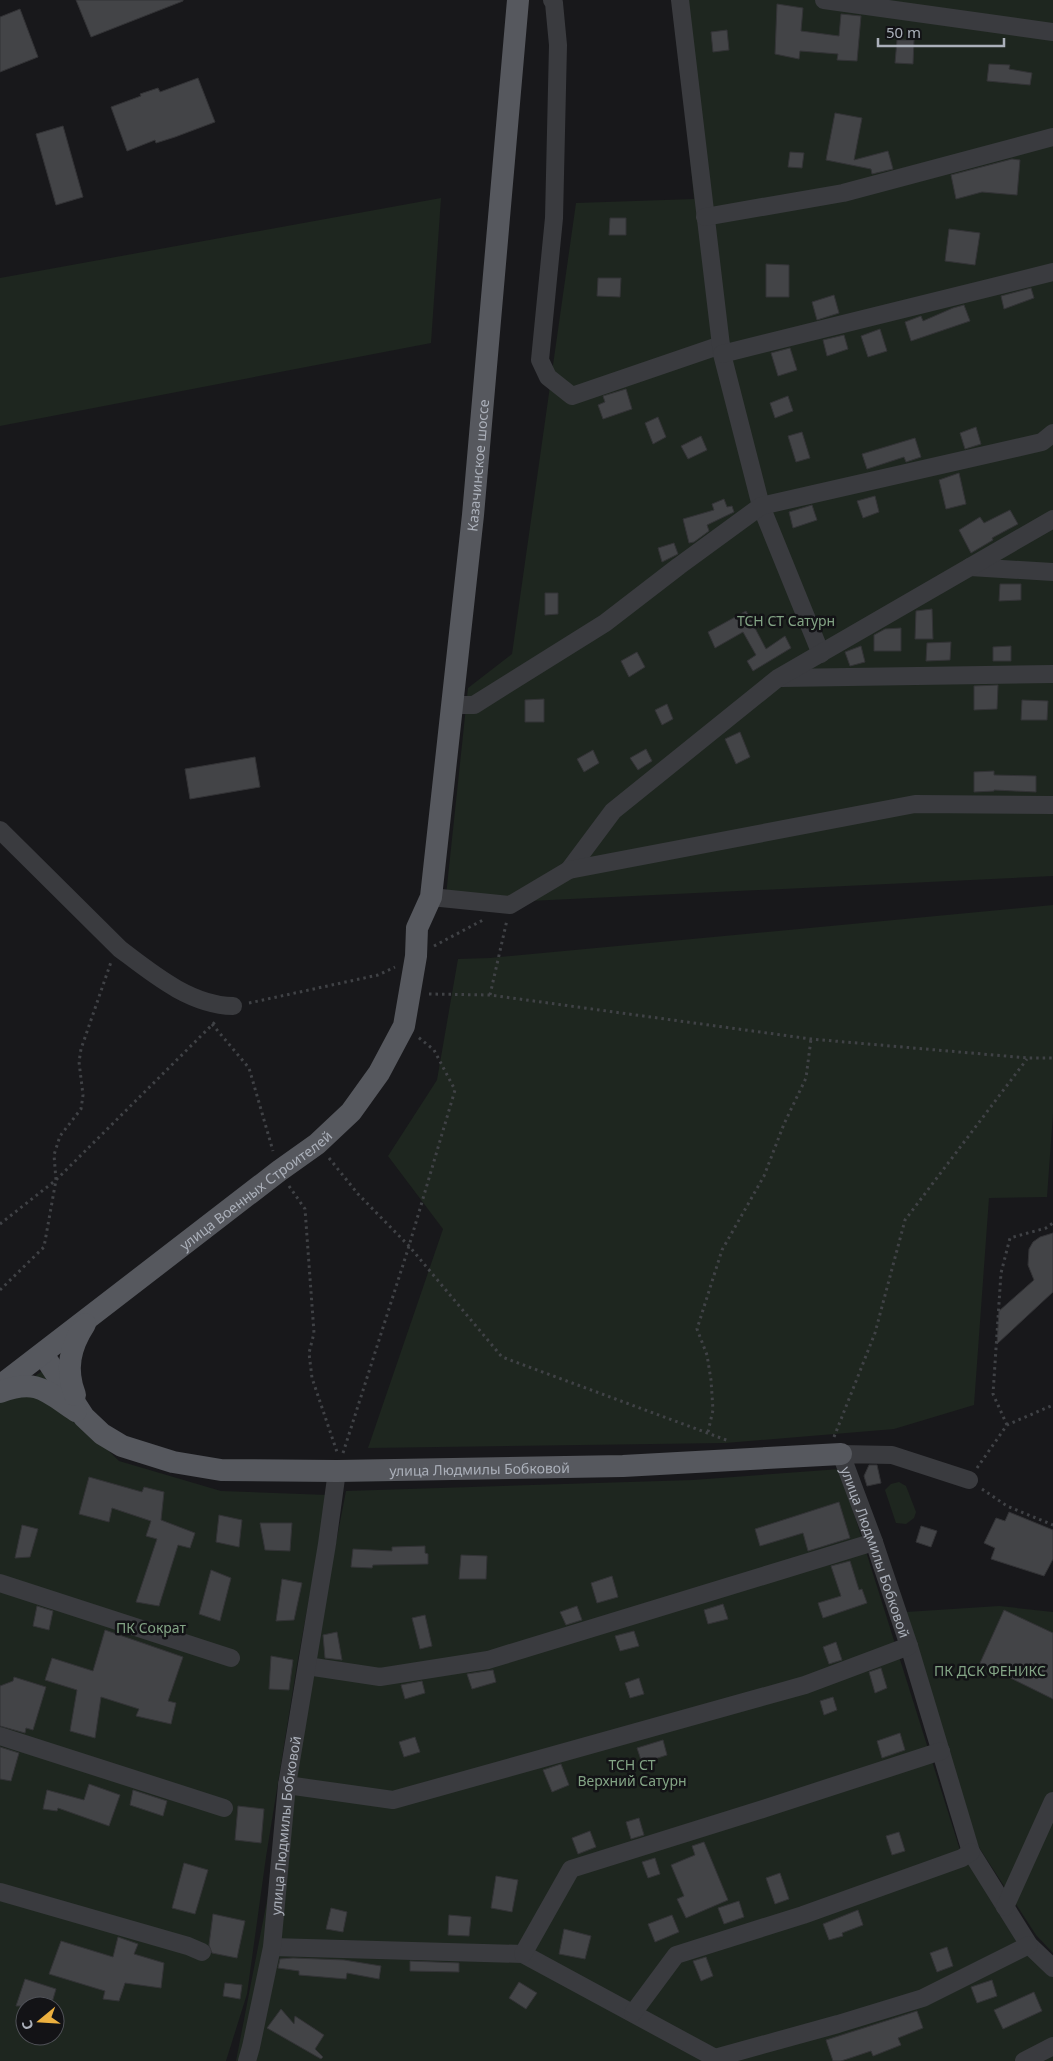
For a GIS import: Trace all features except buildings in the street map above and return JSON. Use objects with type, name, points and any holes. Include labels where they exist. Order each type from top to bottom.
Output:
[{"type":"main road","name":"Казачинское шоссе","points":[[417,928],[431,896],[473,515],[518,0]]},
{"type":"main road","name":"улица Военных Строителей","points":[[0,1386],[279,1171],[317,1144],[351,1112],[373,1081],[404,1026],[416,956],[417,928]]},
{"type":"main road","points":[[84,1417],[74,1393],[69,1368],[72,1349],[88,1319]]},
{"type":"main road","name":"улица Людмилы Бобковой","points":[[42,1354],[84,1417],[102,1434],[122,1446],[173,1462],[221,1470],[337,1472],[623,1466],[837,1447]]},
{"type":"main road","points":[[0,1392],[16,1386],[29,1385],[53,1396],[84,1417]]},
{"type":"street","points":[[552,0],[554,3],[558,45],[554,218],[540,360],[548,377],[572,396],[721,349],[1053,272]]},
{"type":"street","points":[[680,0],[721,349],[761,506],[821,654]]},
{"type":"street","points":[[824,0],[1053,32]]},
{"type":"street","points":[[705,217],[844,193],[1053,137]]},
{"type":"street","points":[[452,705],[474,705],[605,623],[761,506],[1042,442],[1053,433]]},
{"type":"street","points":[[569,870],[613,811],[778,678],[1053,519]]},
{"type":"street","points":[[970,568],[1053,572]]},
{"type":"street","points":[[778,678],[1053,674]]},
{"type":"street","points":[[431,896],[510,905],[569,870],[915,804],[1053,805]]},
{"type":"street","points":[[0,830],[114,942],[141,965],[199,1000],[219,1006],[233,1006]]},
{"type":"street","points":[[837,1447],[892,1456],[969,1480]]},
{"type":"street","name":"улица Людмилы Бобковой","points":[[837,1447],[874,1542],[909,1646],[971,1852],[1029,1945],[1053,1968]]},
{"type":"street","name":"улица Людмилы Бобковой","points":[[247,2061],[252,2047],[272,1947],[287,1785],[337,1472]]},
{"type":"street","points":[[307,1666],[380,1677],[488,1660],[874,1542]]},
{"type":"street","points":[[0,1583],[231,1658]]},
{"type":"street","points":[[287,1785],[393,1800],[805,1685],[909,1646]]},
{"type":"street","points":[[0,1736],[224,1808]]},
{"type":"street","points":[[523,1954],[571,1869],[941,1751]]},
{"type":"street","points":[[1006,1907],[1053,1801]]},
{"type":"street","points":[[633,2013],[676,1955],[803,1915],[962,1858],[971,1852]]},
{"type":"street","points":[[0,1892],[188,1946],[202,1952]]},
{"type":"street","points":[[272,1947],[523,1954],[714,2059],[923,1998],[1029,1945]]},
{"type":"street","points":[[1024,2061],[1053,2046]]},
{"type":"path","points":[[490,995],[510,905]]},
{"type":"path","points":[[0,1224],[56,1180],[212,1024],[233,1006],[378,975],[484,919]]},
{"type":"path","points":[[0,1290],[44,1247],[56,1180],[54,1155],[60,1136],[81,1109],[83,1095],[79,1062],[81,1049],[108,975],[114,942]]},
{"type":"path","points":[[410,993],[490,995],[811,1039],[1028,1058],[1053,1058]]},
{"type":"path","points":[[212,1024],[249,1068],[279,1171],[305,1209],[314,1333],[309,1353],[312,1378],[340,1461],[409,1246],[455,1090],[434,1050],[404,1026]]},
{"type":"path","points":[[708,1432],[713,1410],[711,1380],[707,1355],[697,1329],[722,1250],[764,1176],[784,1124],[806,1078],[811,1039]]},
{"type":"path","points":[[837,1447],[875,1333],[905,1220],[1028,1058]]},
{"type":"path","points":[[317,1144],[358,1194],[409,1246],[502,1357],[708,1432],[726,1439],[730,1443]]},
{"type":"path","points":[[1008,1426],[993,1394],[1001,1273],[1010,1238],[1046,1228],[1053,1223]]},
{"type":"path","points":[[1053,1406],[1008,1426],[969,1480],[1007,1506],[1053,1525]]},
{"type":"green space","name":"ТСН СТ Сатурн","points":[[675,0],[1053,0],[1053,876],[445,905],[468,688],[512,654],[576,203],[694,199]]},
{"type":"green space","points":[[441,198],[431,343],[0,426],[0,278]]},
{"type":"green space","points":[[1053,905],[1053,1114],[1047,1197],[989,1198],[974,1405],[894,1429],[725,1443],[368,1448],[443,1229],[388,1156],[437,1080],[458,959],[490,958]]},
{"type":"green space","name":"ПК Сократ","points":[[42,1371],[67,1410],[119,1461],[221,1491],[328,1495],[297,1665],[266,1857],[247,1994],[226,2061],[0,2061],[0,1402]]},
{"type":"green space","name":"ТСН СТ Верхний Сатурн","points":[[840,1469],[960,1850],[1053,1968],[1053,2061],[236,2061],[346,1491],[693,1480]]},
{"type":"green space","points":[[899,1482],[906,1486],[916,1512],[914,1518],[906,1524],[896,1523],[885,1490],[891,1484]]},
{"type":"green space","name":"ПК ДСК ФЕНИКС","points":[[999,1606],[1053,1612],[1053,1953],[1036,1935],[978,1846],[906,1612]]}]
